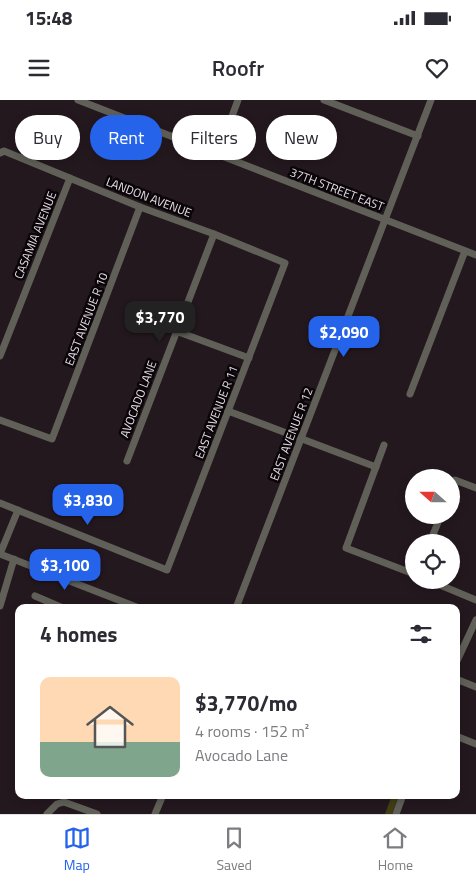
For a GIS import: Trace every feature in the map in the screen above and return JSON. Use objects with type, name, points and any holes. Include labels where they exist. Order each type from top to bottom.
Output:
[{"type":"street","name":"37TH STREET EAST","points":[[78,100],[172,136]]},
{"type":"street","points":[[232,115],[238,100]]},
{"type":"street","points":[[324,100],[418,136]]},
{"type":"street","name":"EAST AVENUE R 12","points":[[238,604],[431,100]]},
{"type":"street","name":"LANDON AVENUE","points":[[2,152],[285,263]]},
{"type":"street","name":"37TH STREET EAST","points":[[233,160],[476,255]]},
{"type":"street","name":"CASAMIA AVENUE","points":[[0,354],[70,178]]},
{"type":"street","name":"EAST AVENUE R 10","points":[[0,420],[52,439],[140,207]]},
{"type":"street","name":"AVOCADO LANE","points":[[127,461],[214,234]]},
{"type":"street","points":[[410,394],[465,251]]},
{"type":"street","name":"EAST AVENUE R 11","points":[[18,510],[167,570],[285,263]]},
{"type":"street","points":[[176,331],[249,358]]},
{"type":"street","points":[[228,411],[376,467]]},
{"type":"street","points":[[384,445],[346,548],[405,571]]},
{"type":"street","points":[[460,482],[476,488]]},
{"type":"street","points":[[0,503],[18,510],[0,554],[121,604]]},
{"type":"street","points":[[0,606],[14,559]]},
{"type":"street","points":[[450,589],[476,600]]},
{"type":"street","points":[[35,596],[54,604]]},
{"type":"street","points":[[460,654],[476,620]]},
{"type":"street","points":[[460,681],[476,687]]},
{"type":"street","points":[[460,738],[476,744]]},
{"type":"street","points":[[155,814],[161,799]]},
{"type":"street","points":[[396,814],[402,799]]},
{"type":"street","points":[[47,814],[57,804],[64,802],[97,814]]},
{"type":"shaded area","points":[[391,799],[398,799],[392,814],[385,814]]}]
